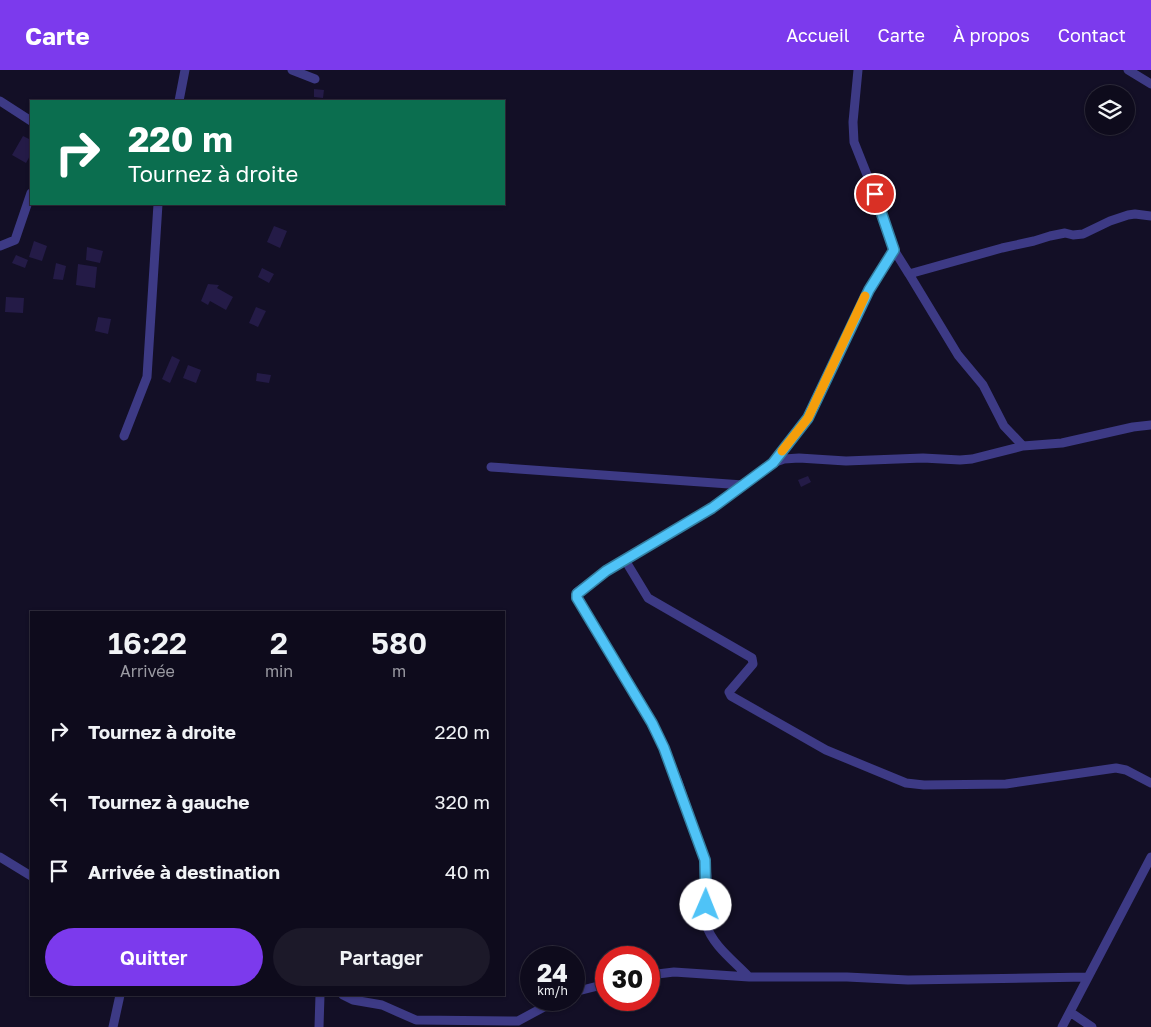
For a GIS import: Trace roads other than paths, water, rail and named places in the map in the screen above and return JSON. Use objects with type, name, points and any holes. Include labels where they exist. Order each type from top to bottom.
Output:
[{"type":"street","points":[[179,100],[185,70]]},
{"type":"street","points":[[292,70],[315,79]]},
{"type":"street","points":[[858,70],[853,122],[854,142],[879,205],[894,250],[958,355],[983,385],[1004,426],[1023,446]]},
{"type":"street","points":[[1128,70],[1151,84]]},
{"type":"street","points":[[0,101],[30,120]]},
{"type":"street","points":[[0,246],[15,240],[30,196]]},
{"type":"street","points":[[124,436],[147,377],[158,205]]},
{"type":"street","points":[[909,274],[1002,248],[1034,242],[1050,236],[1065,233],[1083,234],[1128,215],[1151,216]]},
{"type":"street","points":[[773,463],[808,418],[869,290],[894,250]]},
{"type":"street","points":[[749,977],[717,944],[708,931],[706,924],[707,876],[705,860],[668,756],[652,723],[577,598],[577,592],[625,560],[702,515],[773,463],[784,459],[846,461],[923,458],[972,460],[1023,446],[1062,443],[1133,427],[1151,425]]},
{"type":"street","points":[[490,467],[743,484]]},
{"type":"street","points":[[625,560],[648,598],[752,658],[753,664],[729,692],[731,696],[826,750],[894,780],[916,785],[1006,784],[1116,768],[1126,770],[1151,783]]},
{"type":"street","points":[[1062,1027],[1151,857]]},
{"type":"street","points":[[0,858],[30,875]]},
{"type":"street","points":[[660,974],[674,972],[749,977],[847,977],[899,980],[1088,977]]},
{"type":"street","points":[[113,1027],[120,996]]},
{"type":"street","points":[[319,1027],[320,996]]},
{"type":"street","points":[[345,996],[353,1000],[382,1005],[416,1020],[518,1021],[537,1011]]},
{"type":"street","points":[[1070,1012],[1092,1027]]}]
